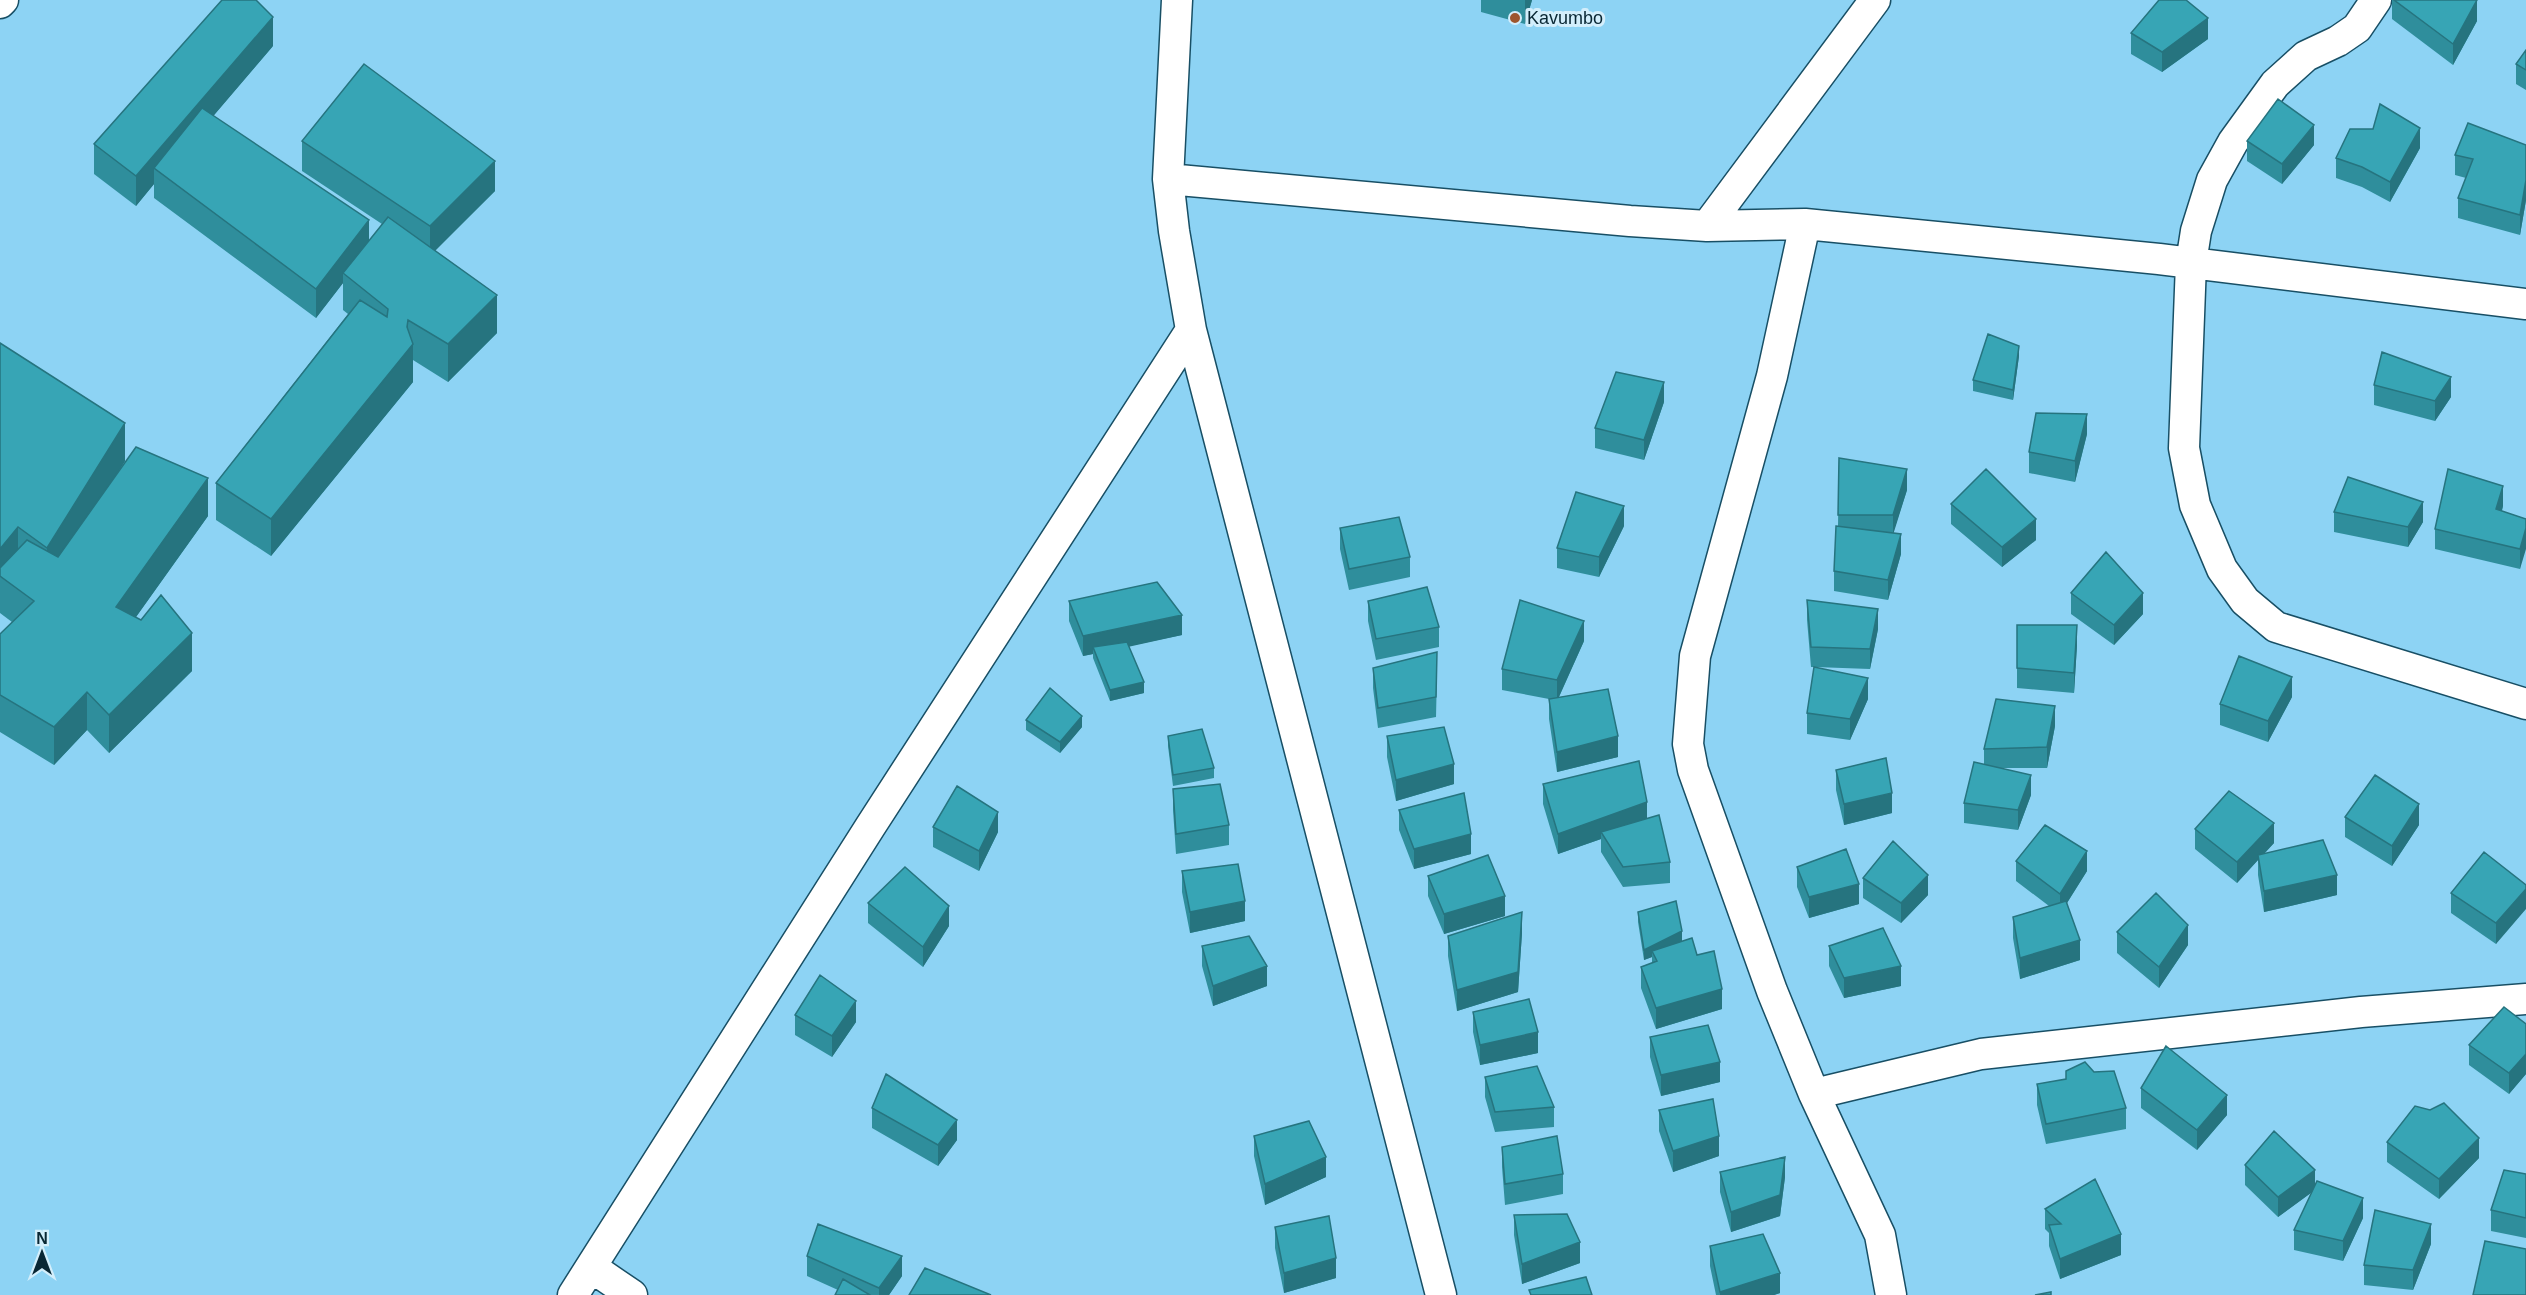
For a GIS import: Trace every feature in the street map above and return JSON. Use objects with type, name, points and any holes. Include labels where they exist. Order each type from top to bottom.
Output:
[{"type":"street","points":[[1177,0],[1168,179],[1174,231],[1191,330],[1442,1295]]},
{"type":"street","points":[[1707,226],[1875,0]]},
{"type":"street","points":[[2376,0],[2358,28],[2338,41],[2306,56],[2275,84],[2233,142],[2212,180],[2196,231],[2191,263],[2184,448],[2195,505],[2222,569],[2245,601],[2276,627],[2526,704]]},
{"type":"street","points":[[1168,179],[1630,221],[1707,226],[1805,225],[2191,263],[2526,304]]},
{"type":"street","points":[[1805,225],[1772,376],[1695,656],[1688,744],[1693,770],[1768,980],[1814,1094],[1880,1235],[1891,1295]]},
{"type":"street","points":[[573,1295],[876,817],[1191,330]]},
{"type":"street","points":[[1814,1094],[1981,1054],[2361,1012],[2526,999]]},
{"type":"street","points":[[591,1267],[632,1295]]},
{"type":"building","points":[[222,0],[256,0],[273,17],[136,176],[94,144]]},
{"type":"building","points":[[2159,0],[2186,0],[2208,18],[2162,52],[2131,33]]},
{"type":"building","points":[[2394,0],[2477,0],[2453,44]]},
{"type":"building","points":[[2526,50],[2526,70],[2516,64]]},
{"type":"building","points":[[364,64],[495,161],[430,226],[302,141]]},
{"type":"building","points":[[2278,99],[2314,125],[2282,164],[2247,141]]},
{"type":"building","points":[[2380,104],[2420,128],[2390,182],[2362,167],[2336,158],[2350,129],[2373,129]]},
{"type":"building","points":[[202,108],[369,220],[316,289],[154,168]]},
{"type":"building","points":[[2468,123],[2526,145],[2526,180],[2520,215],[2458,198],[2473,159],[2455,155]]},
{"type":"building","points":[[388,217],[497,295],[448,344],[408,320],[407,327],[413,344],[271,519],[216,483],[360,300],[387,317],[388,309],[343,273]]},
{"type":"building","points":[[1988,334],[2019,346],[2013,390],[1973,380]]},
{"type":"building","points":[[0,343],[125,423],[47,548],[18,527],[0,549]]},
{"type":"building","points":[[2382,352],[2451,377],[2435,401],[2374,385]]},
{"type":"building","points":[[1616,372],[1664,382],[1644,440],[1595,428]]},
{"type":"building","points":[[2036,413],[2087,414],[2075,461],[2029,452]]},
{"type":"building","points":[[136,447],[208,478],[116,607],[141,620],[161,595],[192,633],[109,715],[87,692],[54,727],[0,695],[0,634],[34,601],[0,576],[0,568],[27,540],[58,557]]},
{"type":"building","points":[[1839,458],[1907,469],[1893,515],[1838,515]]},
{"type":"building","points":[[1986,469],[2036,519],[2002,547],[1951,504]]},
{"type":"building","points":[[2448,469],[2503,486],[2496,509],[2526,519],[2520,549],[2435,529]]},
{"type":"building","points":[[2348,477],[2423,502],[2408,527],[2334,512]]},
{"type":"building","points":[[1576,492],[1624,506],[1599,557],[1557,548]]},
{"type":"building","points":[[1399,517],[1410,557],[1349,569],[1340,528]]},
{"type":"building","points":[[1836,526],[1901,534],[1888,580],[1834,571]]},
{"type":"building","points":[[2106,552],[2143,593],[2114,625],[2071,593]]},
{"type":"building","points":[[1157,582],[1182,615],[1083,636],[1069,601]]},
{"type":"building","points":[[1427,587],[1439,627],[1376,639],[1368,601]]},
{"type":"building","points":[[1520,600],[1584,621],[1557,680],[1502,669]]},
{"type":"building","points":[[1807,600],[1878,609],[1870,649],[1811,647]]},
{"type":"building","points":[[2017,625],[2077,625],[2074,673],[2017,668]]},
{"type":"building","points":[[1127,642],[1144,682],[1110,690],[1093,647]]},
{"type":"building","points":[[1437,652],[1436,697],[1378,708],[1373,668]]},
{"type":"building","points":[[2239,656],[2292,677],[2268,721],[2220,704]]},
{"type":"building","points":[[1814,667],[1868,678],[1850,719],[1807,713]]},
{"type":"building","points":[[1050,688],[1082,716],[1060,742],[1026,720]]},
{"type":"building","points":[[1608,689],[1618,736],[1557,752],[1549,699]]},
{"type":"building","points":[[1996,699],[2055,706],[2047,747],[1984,749]]},
{"type":"building","points":[[1444,727],[1454,764],[1396,780],[1387,736]]},
{"type":"building","points":[[1202,729],[1214,768],[1173,775],[1168,736]]},
{"type":"building","points":[[1886,758],[1892,793],[1844,804],[1836,770]]},
{"type":"building","points":[[1639,761],[1647,802],[1558,834],[1543,784]]},
{"type":"building","points":[[1974,762],[2031,775],[2018,810],[1964,803]]},
{"type":"building","points":[[2375,775],[2419,804],[2392,846],[2345,817]]},
{"type":"building","points":[[1220,784],[1229,825],[1176,834],[1173,789]]},
{"type":"building","points":[[957,786],[998,812],[979,851],[933,827]]},
{"type":"building","points":[[2229,791],[2274,823],[2237,862],[2195,829]]},
{"type":"building","points":[[1464,793],[1471,834],[1414,849],[1399,810]]},
{"type":"building","points":[[1659,815],[1670,862],[1623,867],[1601,832]]},
{"type":"building","points":[[2045,825],[2087,851],[2060,894],[2016,861]]},
{"type":"building","points":[[2323,840],[2337,875],[2264,891],[2258,855]]},
{"type":"building","points":[[1893,841],[1928,875],[1901,903],[1863,878]]},
{"type":"building","points":[[1846,849],[1859,884],[1809,897],[1797,867]]},
{"type":"building","points":[[2484,852],[2526,885],[2526,889],[2496,923],[2451,893]]},
{"type":"building","points":[[1488,855],[1505,896],[1444,914],[1428,876]]},
{"type":"building","points":[[1238,864],[1245,901],[1190,912],[1182,871]]},
{"type":"building","points":[[905,867],[949,906],[923,947],[868,903]]},
{"type":"building","points":[[2156,893],[2188,925],[2159,967],[2117,932]]},
{"type":"building","points":[[1676,901],[1682,931],[1644,950],[1638,912]]},
{"type":"building","points":[[2066,901],[2080,940],[2020,958],[2013,917]]},
{"type":"building","points":[[1522,912],[1518,972],[1457,990],[1448,936]]},
{"type":"building","points":[[1883,928],[1901,966],[1844,978],[1829,946]]},
{"type":"building","points":[[1249,936],[1267,966],[1213,986],[1202,946]]},
{"type":"building","points":[[1692,938],[1697,955],[1714,951],[1722,989],[1656,1008],[1641,967],[1657,961],[1652,951]]},
{"type":"building","points":[[820,975],[856,1001],[832,1036],[795,1015]]},
{"type":"building","points":[[1529,999],[1538,1032],[1480,1045],[1473,1012]]},
{"type":"building","points":[[2504,1007],[2526,1024],[2526,1054],[2509,1073],[2469,1045]]},
{"type":"building","points":[[1708,1025],[1720,1062],[1661,1075],[1650,1037]]},
{"type":"building","points":[[2166,1046],[2227,1095],[2197,1130],[2141,1088]]},
{"type":"building","points":[[2085,1062],[2094,1072],[2114,1071],[2126,1108],[2046,1124],[2037,1084],[2066,1079],[2066,1071]]},
{"type":"building","points":[[1537,1066],[1554,1107],[1495,1112],[1485,1077]]},
{"type":"building","points":[[886,1074],[957,1120],[938,1145],[872,1108]]},
{"type":"building","points":[[1713,1099],[1719,1136],[1673,1151],[1659,1110]]},
{"type":"building","points":[[2444,1103],[2479,1138],[2439,1179],[2387,1142],[2415,1106],[2430,1110]]},
{"type":"building","points":[[1309,1121],[1326,1157],[1265,1184],[1254,1136]]},
{"type":"building","points":[[2274,1131],[2315,1170],[2278,1197],[2245,1165]]},
{"type":"building","points":[[1557,1136],[1563,1174],[1505,1184],[1502,1147]]},
{"type":"building","points":[[1785,1157],[1780,1195],[1731,1212],[1720,1172]]},
{"type":"building","points":[[2504,1170],[2526,1174],[2526,1218],[2491,1210]]},
{"type":"building","points":[[2095,1179],[2121,1234],[2060,1259],[2049,1225],[2061,1224],[2045,1209]]},
{"type":"building","points":[[2317,1181],[2363,1198],[2343,1241],[2294,1230]]},
{"type":"building","points":[[2375,1210],[2431,1224],[2413,1270],[2364,1265]]},
{"type":"building","points":[[1567,1214],[1580,1242],[1522,1264],[1514,1215]]},
{"type":"building","points":[[1329,1216],[1336,1258],[1284,1273],[1275,1227]]},
{"type":"building","points":[[818,1224],[902,1256],[879,1288],[807,1256]]},
{"type":"building","points":[[1763,1234],[1780,1273],[1720,1292],[1710,1246]]},
{"type":"building","points":[[2485,1241],[2526,1249],[2526,1295],[2473,1295]]},
{"type":"building","points":[[925,1268],[991,1295],[909,1295]]},
{"type":"building","points":[[1586,1277],[1592,1295],[1531,1295],[1529,1290]]},
{"type":"building","points":[[843,1279],[870,1295],[835,1295]]},
{"type":"building","points":[[2051,1292],[2051,1295],[2035,1295]]},
{"type":"place","name":"Kavumbo","points":[[1515,18]]}]
